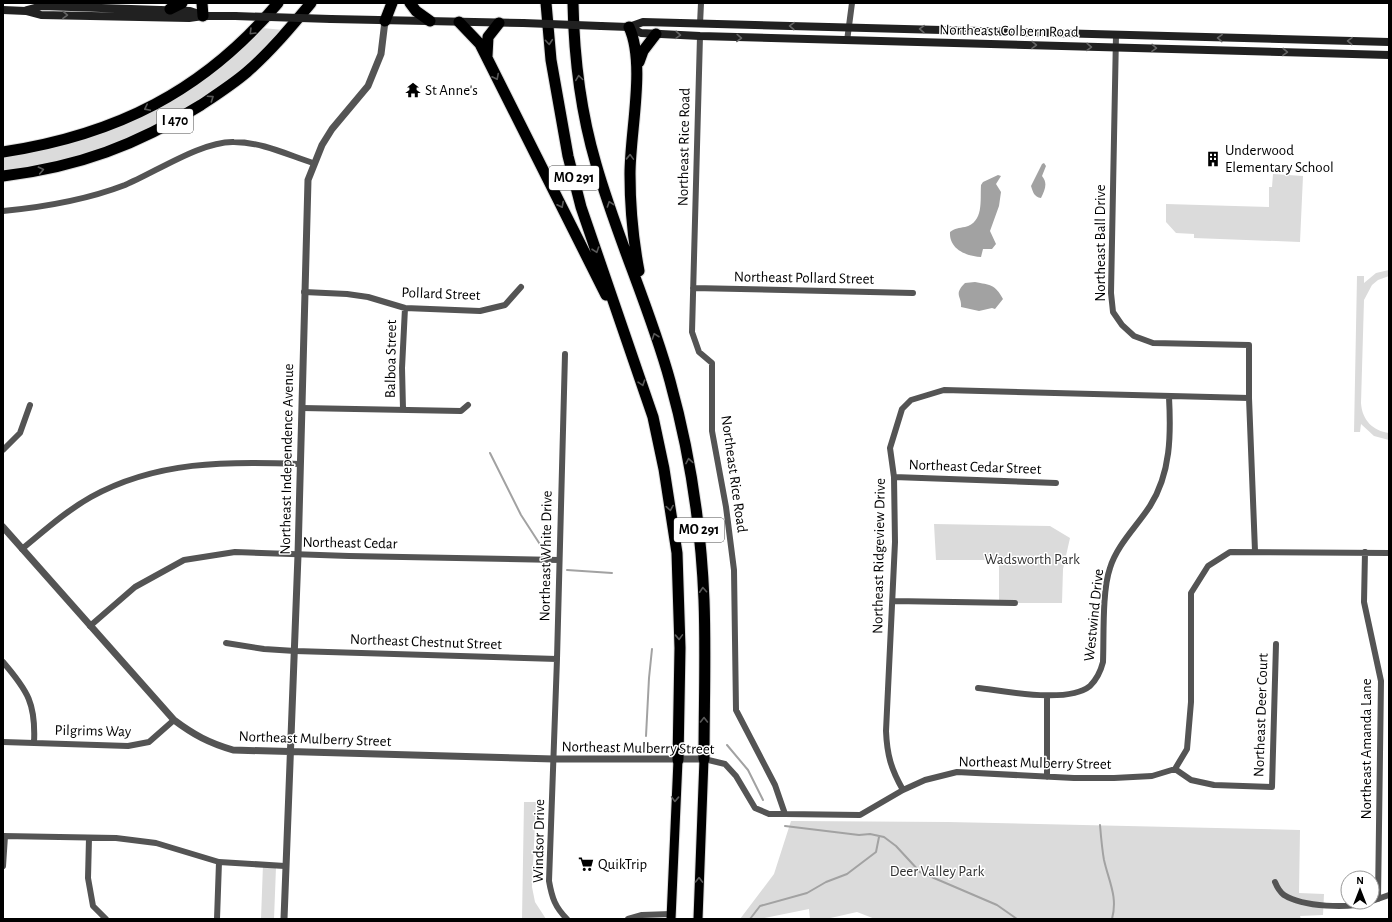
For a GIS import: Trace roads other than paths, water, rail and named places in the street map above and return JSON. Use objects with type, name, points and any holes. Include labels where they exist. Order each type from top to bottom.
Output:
[{"type":"highway","points":[[170,9],[182,3]]},
{"type":"highway","points":[[202,3],[203,16]]},
{"type":"highway","name":"I 470","points":[[3,152],[37,147],[76,137],[114,124],[148,108],[206,72],[243,41],[278,3]]},
{"type":"highway","name":"I 470","points":[[3,176],[24,174],[96,157],[135,142],[176,121],[247,73],[282,38],[311,3]]},
{"type":"highway","points":[[385,21],[392,3]]},
{"type":"highway","points":[[410,3],[416,11],[430,21]]},
{"type":"highway","name":"MO 291","points":[[546,3],[551,60],[568,156],[581,207],[630,346],[653,417],[664,469],[676,553],[680,648],[678,760]]},
{"type":"highway","name":"MO 291","points":[[573,3],[577,60],[584,111],[596,164],[670,380],[686,443],[700,545],[704,601],[704,759]]},
{"type":"highway","points":[[459,22],[480,44],[630,346]]},
{"type":"highway","points":[[487,58],[488,37],[499,23]]},
{"type":"highway","points":[[629,27],[635,40],[638,64],[631,140],[630,205],[636,257],[645,307]]},
{"type":"highway","points":[[638,64],[643,51],[656,34]]},
{"type":"main road","name":"Northeast Colbern Road","points":[[3,10],[26,10],[42,6],[99,5],[190,10],[203,16]]},
{"type":"main road","name":"Northeast Colbern Road","points":[[26,10],[41,15],[189,18],[203,16],[235,16],[629,27],[643,22],[1389,42]]},
{"type":"main road","points":[[700,36],[709,27],[716,24]]},
{"type":"main road","name":"Northeast Colbern Road","points":[[629,27],[641,33],[700,36],[1389,55]]},
{"type":"main road","name":"MO 291","points":[[698,919],[704,759]]},
{"type":"main road","name":"MO 291","points":[[671,917],[678,760]]},
{"type":"street","points":[[700,24],[701,3]]},
{"type":"street","points":[[847,41],[852,3]]},
{"type":"street","name":"Northeast Independence Avenue","points":[[284,919],[295,651],[308,180],[313,163],[332,129],[368,86],[381,54],[385,21]]},
{"type":"street","name":"Northeast Ball Drive","points":[[1116,35],[1111,293],[1113,312],[1122,325],[1134,336],[1153,343],[1249,345],[1249,398],[1255,551]]},
{"type":"street","name":"Northeast Rice Road","points":[[700,36],[692,332],[699,352],[712,363],[712,431],[726,507],[734,570],[736,710],[775,785],[785,814]]},
{"type":"street","points":[[3,211],[60,203],[110,190],[149,174],[206,146],[221,142],[261,145],[313,163]]},
{"type":"street","name":"Pollard Street","points":[[304,292],[368,297],[405,308],[480,310],[505,305],[521,287]]},
{"type":"street","name":"Northeast Pollard Street","points":[[693,288],[913,294]]},
{"type":"street","name":"Balboa Street","points":[[403,409],[402,368],[405,308]]},
{"type":"street","name":"Northeast White Drive","points":[[554,759],[565,354]]},
{"type":"street","name":"Northeast Ridgeview Drive","points":[[903,790],[894,773],[887,754],[886,730],[894,600],[895,542],[894,477],[890,448],[902,409],[911,400],[944,390],[1249,398]]},
{"type":"street","name":"Westwind Drive","points":[[978,688],[1048,696],[1071,693],[1084,688],[1094,681],[1101,670],[1103,662],[1107,586],[1110,567],[1123,545],[1151,505],[1162,481],[1168,458],[1169,397]]},
{"type":"street","points":[[3,450],[20,433],[30,405]]},
{"type":"street","points":[[302,408],[461,411],[468,405]]},
{"type":"street","points":[[22,549],[58,519],[91,497],[144,475],[192,465],[242,462],[299,464]]},
{"type":"street","name":"Northeast Cedar Street","points":[[894,477],[1056,483]]},
{"type":"street","name":"Northeast Mulberry Street","points":[[3,527],[174,720],[190,732],[210,743],[234,750],[554,759],[704,759],[725,764],[736,776],[755,808],[769,814],[860,814],[903,790],[925,780],[957,772],[1047,777],[1114,778],[1152,776],[1175,769]]},
{"type":"street","name":"Northeast Cedar","points":[[90,626],[135,587],[184,560],[235,552],[298,555],[559,560]]},
{"type":"street","points":[[1175,769],[1187,749],[1191,702],[1191,593],[1208,566],[1230,552],[1389,553]]},
{"type":"street","name":"Northeast Amanda Lane","points":[[1365,552],[1364,602],[1381,680],[1374,870]]},
{"type":"street","points":[[894,600],[1015,603]]},
{"type":"street","name":"Northeast Chestnut Street","points":[[226,643],[264,649],[295,651],[557,659]]},
{"type":"street","name":"Northeast Deer Court","points":[[1175,769],[1191,780],[1214,786],[1272,787],[1276,644]]},
{"type":"street","points":[[3,662],[19,680],[34,710],[34,743]]},
{"type":"street","points":[[1047,777],[1048,696]]},
{"type":"street","name":"Pilgrims Way","points":[[3,742],[128,746],[149,742],[174,720]]},
{"type":"street","name":"Windsor Drive","points":[[554,759],[549,881],[552,899],[567,919]]},
{"type":"street","points":[[3,866],[4,836],[116,838],[156,843],[219,862],[285,866]]},
{"type":"street","points":[[89,838],[88,878],[92,906],[106,919]]},
{"type":"street","points":[[218,919],[219,862]]},
{"type":"street","points":[[1275,882],[1283,894],[1298,901],[1340,905]]},
{"type":"street","points":[[628,919],[642,914],[671,917]]},
{"type":"waterway","points":[[490,453],[521,515],[543,549]]},
{"type":"waterway","points":[[567,570],[612,573]]},
{"type":"waterway","points":[[646,736],[652,649]]},
{"type":"waterway","points":[[727,745],[748,770],[763,800]]},
{"type":"waterway","points":[[1100,825],[1104,860],[1113,896],[1114,911],[1112,919]]},
{"type":"waterway","points":[[785,826],[859,835],[870,834],[884,837],[896,846],[920,872],[997,905],[1017,919]]},
{"type":"waterway","points":[[750,919],[760,906],[807,893],[826,882],[847,874],[876,852],[879,837]]},
{"type":"place","name":"St Anne's","points":[[413,90]]},
{"type":"place","name":"Underwood Elementary School","points":[[1213,159]]},
{"type":"place","name":"QuikTrip","points":[[586,864]]},
{"type":"park label","name":"Wadsworth Park","points":[[1032,559]]},
{"type":"park label","name":"Deer Valley Park","points":[[937,871]]}]
